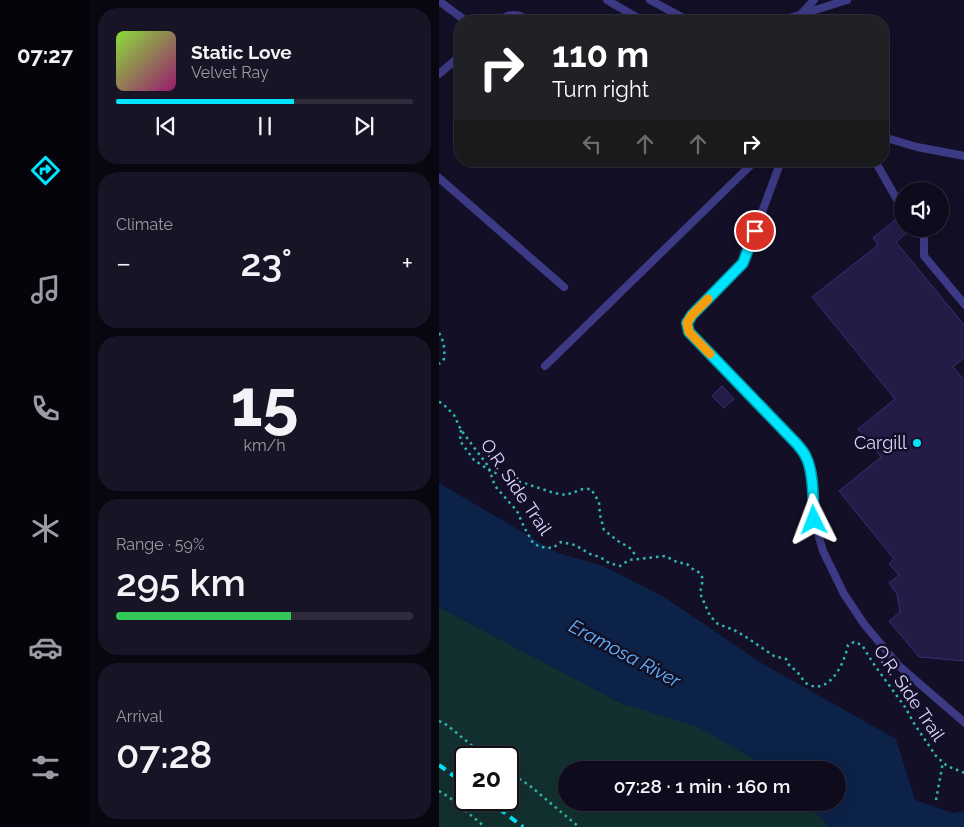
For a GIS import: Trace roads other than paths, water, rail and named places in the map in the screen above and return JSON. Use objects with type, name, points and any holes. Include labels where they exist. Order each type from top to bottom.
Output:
[{"type":"lane","points":[[607,0],[633,15]]},
{"type":"lane","points":[[650,0],[678,15]]},
{"type":"lane","points":[[802,13],[814,0]]},
{"type":"lane","points":[[796,15],[847,0]]},
{"type":"lane","points":[[439,1],[458,15]]},
{"type":"lane","points":[[439,74],[454,61]]},
{"type":"lane","points":[[889,139],[917,147],[964,156]]},
{"type":"lane","points":[[779,167],[743,263],[692,315],[687,323],[689,332],[797,444],[807,457],[813,489],[814,520],[823,551],[844,594],[864,624],[899,666],[964,723]]},
{"type":"lane","points":[[878,167],[894,194]]},
{"type":"lane","points":[[545,366],[748,168]]},
{"type":"lane","points":[[439,178],[564,287]]},
{"type":"lane","points":[[924,237],[924,256],[964,305]]},
{"type":"water","name":"Eramosa River","points":[[439,483],[558,553],[603,566],[664,597],[763,664],[896,739],[915,800],[953,813],[964,811],[964,827],[830,827],[815,811],[846,811],[846,761],[757,761],[695,726],[623,704],[439,607]]},
{"type":"railway","points":[[439,765],[454,776]]},
{"type":"railway","points":[[502,811],[523,827]]},
{"type":"place","name":"Cargill","points":[[917,443]]}]
